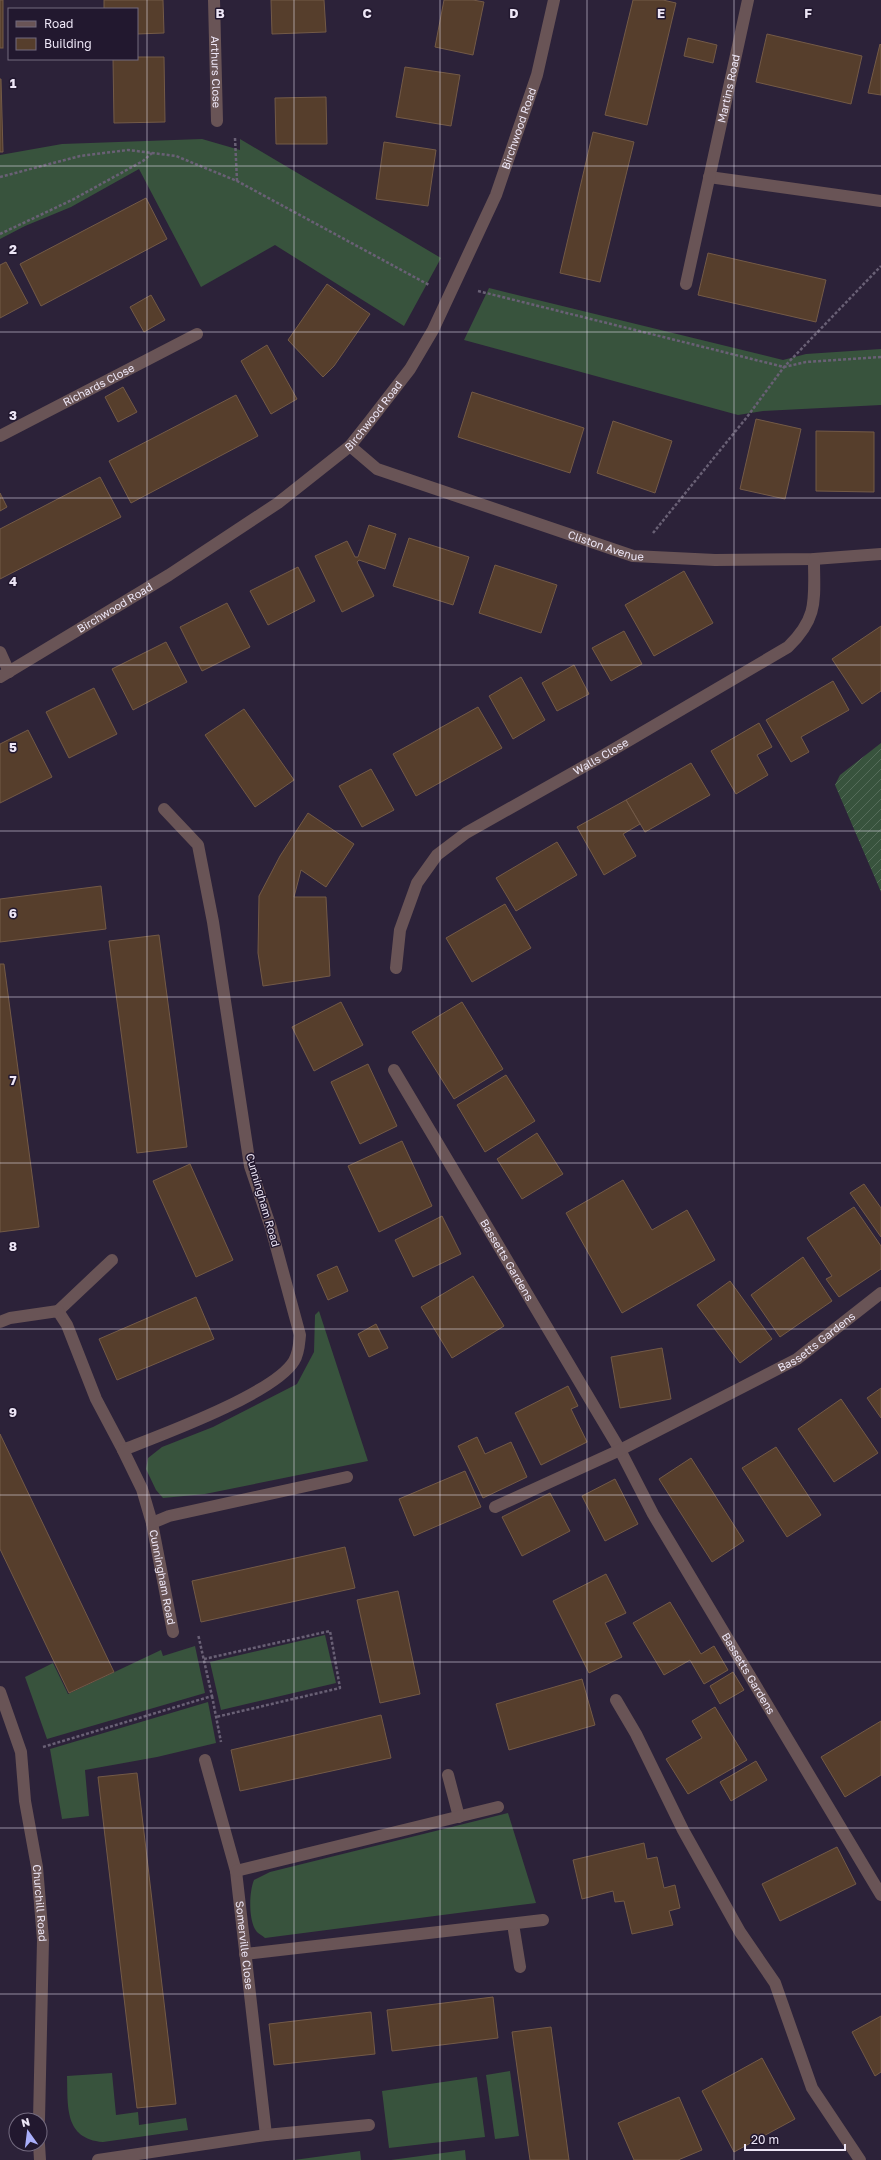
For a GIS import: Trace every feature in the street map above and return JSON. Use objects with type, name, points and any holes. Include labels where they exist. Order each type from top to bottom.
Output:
[{"type":"street","name":"Arthurs Close","points":[[214,0],[217,121]]},
{"type":"street","name":"Birchwood Road","points":[[5,675],[170,575],[278,503],[350,446],[410,369],[450,297],[454,285],[496,195],[537,75],[554,0]]},
{"type":"street","name":"Martins Road","points":[[686,284],[748,0]]},
{"type":"street","points":[[709,176],[881,201]]},
{"type":"street","name":"Richards Close","points":[[0,436],[197,334]]},
{"type":"street","name":"Cliston Avenue","points":[[350,446],[377,469],[633,556],[715,560],[814,559],[881,554]]},
{"type":"street","name":"Walls Close","points":[[396,968],[400,930],[417,883],[437,855],[466,833],[606,754],[788,647],[803,633],[811,618],[814,602],[814,559]]},
{"type":"street","points":[[0,652],[5,675]]},
{"type":"street","name":"Cunningham Road","points":[[123,1450],[256,1393],[278,1378],[293,1362],[299,1350],[300,1335],[271,1228],[250,1166],[213,922],[198,845],[164,809]]},
{"type":"street","name":"Bassetts Gardens","points":[[394,1070],[620,1450],[653,1514],[881,1895]]},
{"type":"street","points":[[0,1322],[10,1318],[58,1311],[112,1260]]},
{"type":"street","name":"Bassetts Gardens","points":[[495,1507],[620,1450],[797,1359],[881,1293]]},
{"type":"street","name":"Cunningham Road","points":[[58,1311],[67,1325],[96,1399],[142,1489],[152,1523],[173,1632]]},
{"type":"street","name":"Cunningham Road","points":[[152,1523],[169,1516],[346,1477]]},
{"type":"street","name":"Churchill Road","points":[[0,1692],[21,1752],[24,1801],[37,1867],[43,1940],[39,2112]]},
{"type":"street","points":[[616,1700],[636,1734],[683,1830],[740,1932],[775,1983],[812,2088],[860,2160]]},
{"type":"street","name":"Somerville Close","points":[[205,1760],[236,1871],[266,2135]]},
{"type":"street","points":[[448,1775],[459,1817]]},
{"type":"street","points":[[236,1871],[498,1807]]},
{"type":"street","points":[[245,1954],[543,1920]]},
{"type":"street","points":[[513,1924],[520,1967]]},
{"type":"street","points":[[98,2160],[266,2135],[369,2125]]},
{"type":"path","points":[[217,121],[235,129],[237,181]]},
{"type":"path","points":[[0,177],[80,156],[128,150],[176,156],[237,181],[450,297]]},
{"type":"path","points":[[0,234],[72,200],[143,161],[152,153]]},
{"type":"path","points":[[633,556],[747,417],[784,367],[881,266]]},
{"type":"path","points":[[454,285],[784,367],[806,362],[881,357]]},
{"type":"path","points":[[21,1752],[49,1746],[212,1696],[197,1629]]},
{"type":"path","points":[[204,1659],[330,1631],[340,1688],[216,1717]]},
{"type":"green space","points":[[202,139],[240,150],[240,139],[441,258],[404,326],[275,245],[201,287],[139,169],[71,207],[25,226],[0,239],[0,155],[62,144]]},
{"type":"green space","points":[[489,288],[783,360],[806,354],[881,349],[881,405],[763,411],[738,415],[464,340]]},
{"type":"green space","points":[[881,743],[881,892],[835,785],[840,775]]},
{"type":"green space","points":[[319,1311],[368,1461],[205,1494],[163,1498],[156,1490],[146,1469],[148,1458],[162,1447],[213,1427],[297,1384],[314,1352],[315,1315]]},
{"type":"green space","points":[[325,1635],[336,1683],[221,1710],[210,1662]]},
{"type":"green space","points":[[195,1646],[205,1693],[47,1739],[25,1677],[53,1663],[68,1694],[161,1650],[163,1656]]},
{"type":"green space","points":[[208,1702],[216,1743],[157,1757],[85,1770],[89,1816],[62,1819],[50,1749]]},
{"type":"green space","points":[[508,1813],[536,1903],[265,1938],[257,1932],[254,1927],[250,1906],[252,1885],[254,1880],[270,1872]]},
{"type":"green space","points":[[510,2071],[519,2136],[495,2139],[486,2075]]},
{"type":"green space","points":[[112,2073],[116,2115],[138,2112],[139,2125],[186,2118],[188,2130],[103,2142],[90,2140],[81,2135],[75,2128],[71,2119],[67,2076]]},
{"type":"green space","points":[[477,2077],[485,2137],[389,2148],[382,2091]]},
{"type":"green space","points":[[465,2150],[466,2160],[391,2160]]},
{"type":"green space","points":[[360,2151],[361,2160],[294,2160]]},
{"type":"building","points":[[0,0],[3,0],[3,48],[0,48]]},
{"type":"building","points":[[104,0],[163,0],[164,33],[138,34],[138,8],[104,8]]},
{"type":"building","points":[[271,0],[324,0],[326,32],[272,34]]},
{"type":"building","points":[[444,0],[473,0],[484,2],[473,55],[435,47]]},
{"type":"building","points":[[633,0],[663,0],[676,3],[647,125],[605,115]]},
{"type":"building","points":[[767,34],[862,56],[851,104],[756,82]]},
{"type":"building","points":[[688,38],[717,45],[713,63],[684,56]]},
{"type":"building","points":[[880,44],[881,45],[881,95],[868,93]]},
{"type":"building","points":[[138,57],[164,57],[165,122],[114,123],[113,60],[138,60]]},
{"type":"building","points":[[405,67],[460,75],[451,126],[396,117]]},
{"type":"building","points":[[1,79],[3,152],[0,152]]},
{"type":"building","points":[[326,97],[327,144],[276,144],[275,98]]},
{"type":"building","points":[[593,132],[634,142],[600,282],[560,273]]},
{"type":"building","points":[[384,142],[436,150],[428,206],[376,199]]},
{"type":"building","points":[[146,198],[167,239],[41,306],[20,264]]},
{"type":"building","points":[[708,253],[826,280],[816,322],[698,295]]},
{"type":"building","points":[[6,262],[28,303],[0,318],[0,265]]},
{"type":"building","points":[[327,284],[370,314],[334,366],[323,377],[288,340]]},
{"type":"building","points":[[151,295],[165,320],[144,332],[130,307]]},
{"type":"building","points":[[267,345],[297,399],[271,414],[241,361]]},
{"type":"building","points":[[123,387],[137,412],[118,422],[105,397]]},
{"type":"building","points":[[472,392],[584,428],[570,473],[458,437]]},
{"type":"building","points":[[236,395],[258,436],[131,503],[109,461]]},
{"type":"building","points":[[756,419],[801,429],[785,499],[740,489]]},
{"type":"building","points":[[613,421],[672,441],[655,493],[597,473]]},
{"type":"building","points":[[816,431],[874,432],[874,492],[816,491]]},
{"type":"building","points":[[100,477],[121,517],[0,579],[0,529]]},
{"type":"building","points":[[0,493],[7,507],[0,511]]},
{"type":"building","points":[[369,525],[396,534],[385,569],[359,560],[357,562],[374,596],[342,612],[315,556],[347,541],[355,557],[358,557]]},
{"type":"building","points":[[409,538],[469,557],[453,605],[393,586]]},
{"type":"building","points":[[495,565],[557,585],[541,633],[479,613]]},
{"type":"building","points":[[298,567],[315,601],[268,625],[250,591]]},
{"type":"building","points":[[684,571],[713,623],[654,656],[625,605]]},
{"type":"building","points":[[227,603],[250,647],[202,671],[180,627]]},
{"type":"building","points":[[881,626],[881,691],[862,704],[832,659]]},
{"type":"building","points":[[624,631],[642,664],[611,681],[592,648]]},
{"type":"building","points":[[166,642],[187,682],[133,710],[112,669]]},
{"type":"building","points":[[574,665],[589,694],[557,711],[542,683]]},
{"type":"building","points":[[521,677],[545,720],[513,739],[489,696]]},
{"type":"building","points":[[833,681],[849,710],[801,737],[809,752],[791,762],[766,720]]},
{"type":"building","points":[[94,688],[117,734],[69,758],[46,712]]},
{"type":"building","points":[[478,707],[502,748],[416,796],[393,754]]},
{"type":"building","points":[[244,709],[294,780],[255,807],[205,735]]},
{"type":"building","points":[[759,723],[772,747],[757,755],[768,775],[736,794],[711,751]]},
{"type":"building","points":[[28,730],[52,777],[0,803],[0,744]]},
{"type":"building","points":[[691,763],[710,795],[645,832],[626,800]]},
{"type":"building","points":[[371,769],[394,810],[362,827],[339,786]]},
{"type":"building","points":[[626,800],[640,824],[623,834],[636,856],[604,875],[577,827]]},
{"type":"building","points":[[308,813],[354,844],[326,887],[301,870],[294,897],[326,897],[330,976],[263,986],[258,953],[259,896],[280,856]]},
{"type":"building","points":[[557,842],[577,875],[516,911],[496,878]]},
{"type":"building","points":[[101,886],[106,929],[0,942],[0,899]]},
{"type":"building","points":[[505,904],[531,948],[472,982],[446,938]]},
{"type":"building","points":[[159,935],[187,1147],[137,1153],[109,941]]},
{"type":"building","points":[[0,964],[4,964],[39,1227],[0,1232]]},
{"type":"building","points":[[341,1002],[363,1045],[314,1071],[292,1027]]},
{"type":"building","points":[[462,1002],[503,1069],[454,1099],[412,1032]]},
{"type":"building","points":[[368,1064],[397,1126],[360,1144],[331,1082]]},
{"type":"building","points":[[506,1075],[535,1121],[485,1152],[457,1105]]},
{"type":"building","points":[[537,1133],[563,1174],[522,1199],[497,1159]]},
{"type":"building","points":[[402,1141],[432,1206],[379,1232],[348,1166]]},
{"type":"building","points":[[190,1164],[233,1260],[196,1277],[153,1181]]},
{"type":"building","points":[[623,1180],[652,1230],[687,1210],[715,1260],[622,1313],[566,1213]]},
{"type":"building","points":[[864,1184],[881,1208],[881,1237],[850,1193]]},
{"type":"building","points":[[854,1207],[881,1246],[881,1269],[839,1297],[826,1279],[832,1276],[807,1238]]},
{"type":"building","points":[[442,1216],[461,1254],[413,1277],[395,1240]]},
{"type":"building","points":[[803,1257],[832,1301],[780,1337],[751,1295]]},
{"type":"building","points":[[337,1266],[348,1291],[328,1300],[317,1275]]},
{"type":"building","points":[[473,1276],[504,1326],[452,1358],[421,1307]]},
{"type":"building","points":[[730,1281],[772,1339],[740,1363],[697,1305]]},
{"type":"building","points":[[196,1297],[214,1339],[117,1380],[99,1339]]},
{"type":"building","points":[[376,1324],[388,1348],[369,1357],[358,1334]]},
{"type":"building","points":[[662,1348],[671,1399],[620,1408],[611,1357]]},
{"type":"building","points":[[568,1386],[578,1406],[571,1409],[587,1442],[541,1465],[515,1413]]},
{"type":"building","points":[[881,1388],[881,1418],[867,1398]]},
{"type":"building","points":[[841,1399],[878,1453],[834,1482],[798,1429]]},
{"type":"building","points":[[0,1434],[114,1672],[69,1693],[0,1549]]},
{"type":"building","points":[[477,1437],[485,1454],[511,1442],[527,1477],[483,1498],[458,1446]]},
{"type":"building","points":[[776,1447],[821,1515],[787,1537],[742,1468]]},
{"type":"building","points":[[691,1458],[744,1541],[712,1562],[659,1479]]},
{"type":"building","points":[[465,1471],[481,1507],[414,1536],[399,1499]]},
{"type":"building","points":[[615,1479],[638,1524],[605,1541],[582,1496]]},
{"type":"building","points":[[550,1493],[570,1531],[522,1556],[502,1517]]},
{"type":"building","points":[[345,1547],[355,1588],[201,1622],[192,1581]]},
{"type":"building","points":[[606,1574],[626,1613],[605,1623],[622,1657],[589,1673],[553,1601]]},
{"type":"building","points":[[398,1591],[420,1694],[380,1703],[357,1600]]},
{"type":"building","points":[[670,1602],[701,1654],[714,1646],[728,1670],[704,1684],[690,1660],[664,1675],[633,1623]]},
{"type":"building","points":[[733,1672],[744,1690],[720,1704],[710,1686]]},
{"type":"building","points":[[582,1679],[595,1725],[509,1750],[496,1704]]},
{"type":"building","points":[[715,1707],[747,1760],[688,1794],[666,1759],[702,1738],[692,1721]]},
{"type":"building","points":[[381,1715],[391,1758],[240,1791],[231,1750]]},
{"type":"building","points":[[881,1721],[881,1775],[845,1797],[821,1757]]},
{"type":"building","points":[[756,1761],[767,1780],[731,1801],[720,1782]]},
{"type":"building","points":[[137,1773],[176,2104],[137,2108],[98,1777]]},
{"type":"building","points":[[644,1843],[647,1859],[657,1857],[664,1888],[675,1885],[680,1908],[669,1911],[673,1925],[632,1934],[624,1901],[615,1902],[613,1891],[582,1899],[573,1860]]},
{"type":"building","points":[[837,1847],[856,1884],[780,1921],[762,1884]]},
{"type":"building","points":[[493,1997],[498,2038],[392,2051],[387,2010]]},
{"type":"building","points":[[371,2012],[375,2054],[274,2065],[269,2024]]},
{"type":"building","points":[[881,2016],[881,2072],[875,2076],[852,2032]]},
{"type":"building","points":[[551,2027],[569,2160],[530,2160],[512,2032]]},
{"type":"building","points":[[762,2058],[795,2119],[734,2152],[702,2091]]},
{"type":"building","points":[[679,2097],[702,2150],[678,2160],[634,2160],[618,2123]]}]
